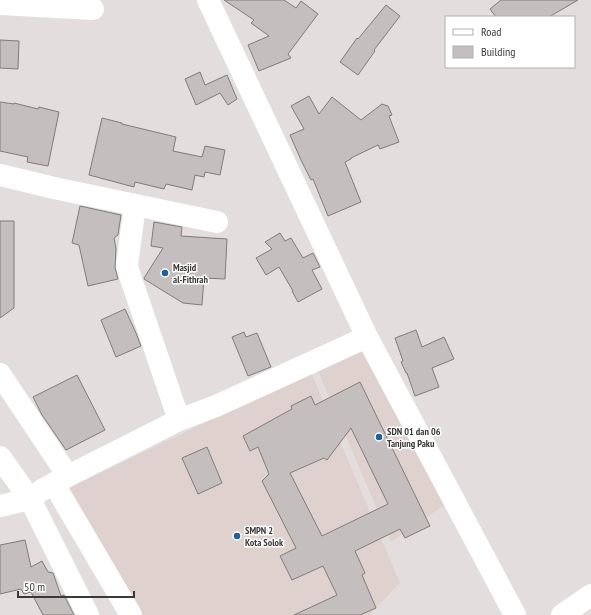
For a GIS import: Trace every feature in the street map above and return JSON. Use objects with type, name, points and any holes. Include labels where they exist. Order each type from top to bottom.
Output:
[{"type":"street","points":[[208,0],[367,337],[515,615]]},
{"type":"street","points":[[0,4],[93,9]]},
{"type":"street","points":[[0,175],[54,188],[217,222]]},
{"type":"street","points":[[135,205],[127,266],[179,420]]},
{"type":"street","points":[[0,506],[30,499],[42,490],[179,420],[216,406],[367,337]]},
{"type":"street","points":[[0,374],[61,480],[131,615]]},
{"type":"street","points":[[0,457],[30,499],[88,615]]},
{"type":"street","points":[[562,615],[590,597]]},
{"type":"shaded area","name":"SDN 01 dan 06 Tanjung Paku","points":[[365,345],[446,504],[391,542],[317,369]]},
{"type":"shaded area","name":"SMPN 2 Kota Solok","points":[[311,372],[400,583],[369,615],[140,615],[68,488]]},
{"type":"building","points":[[224,0],[284,0],[296,8],[301,1],[318,14],[288,54],[291,58],[259,71],[248,45],[269,36],[251,23],[254,20]]},
{"type":"building","points":[[501,0],[578,0],[551,16],[495,16],[490,9]]},
{"type":"building","points":[[386,5],[400,16],[374,50],[375,51],[358,75],[340,62],[357,38],[358,39]]},
{"type":"building","points":[[0,40],[19,41],[18,69],[0,68]]},
{"type":"building","points":[[200,72],[205,85],[227,75],[237,99],[228,105],[220,93],[196,105],[185,79]]},
{"type":"building","points":[[309,96],[319,114],[332,97],[361,120],[382,104],[388,106],[392,115],[389,116],[399,142],[380,149],[378,145],[345,162],[361,202],[328,216],[313,179],[311,180],[290,135],[304,129],[291,106]]},
{"type":"building","points":[[0,102],[14,103],[38,109],[39,107],[59,112],[48,166],[27,162],[28,157],[0,151]]},
{"type":"building","points":[[102,118],[176,137],[173,151],[202,157],[205,146],[225,150],[220,175],[205,172],[204,177],[195,175],[192,190],[166,184],[164,189],[135,182],[134,187],[89,175]]},
{"type":"building","points":[[80,206],[121,215],[118,235],[114,238],[116,249],[115,267],[118,279],[88,286],[79,245],[72,243]]},
{"type":"building","points":[[0,221],[14,221],[14,308],[0,318]]},
{"type":"building","points":[[154,222],[182,227],[181,236],[227,239],[225,279],[204,278],[202,305],[183,303],[144,279],[163,248],[151,246]]},
{"type":"building","points":[[280,233],[285,241],[291,238],[303,258],[313,253],[320,267],[312,270],[322,289],[298,302],[279,267],[266,275],[256,258],[272,249],[265,242]]},
{"type":"building","points":[[125,309],[141,346],[116,357],[101,320]]},
{"type":"building","points":[[416,330],[422,347],[444,337],[454,359],[432,368],[439,387],[415,396],[407,373],[401,362],[403,361],[395,338]]},
{"type":"building","points":[[244,332],[246,337],[257,333],[271,367],[248,376],[232,337]]},
{"type":"building","points":[[77,375],[105,430],[66,450],[42,415],[33,397]]},
{"type":"building","points":[[360,382],[430,526],[405,538],[400,529],[355,551],[365,573],[362,575],[376,608],[360,615],[294,615],[337,595],[323,566],[292,580],[280,556],[296,548],[262,481],[269,474],[258,447],[250,451],[243,436],[292,409],[291,406],[311,396],[315,405]],"holes":[[[351,428],[388,504],[322,536],[290,473],[324,458],[327,460]]]},
{"type":"building","points":[[207,447],[222,483],[198,494],[182,458]]},
{"type":"building","points":[[25,540],[31,567],[42,561],[48,572],[53,573],[61,596],[64,595],[74,615],[43,615],[31,592],[24,594],[21,589],[0,594],[0,545]]},
{"type":"place","name":"Masjid al-Fithrah","points":[[165,273]]},
{"type":"place","name":"SDN 01 dan 06 Tanjung Paku","points":[[379,437]]},
{"type":"place","name":"SMPN 2 Kota Solok","points":[[237,536]]}]
